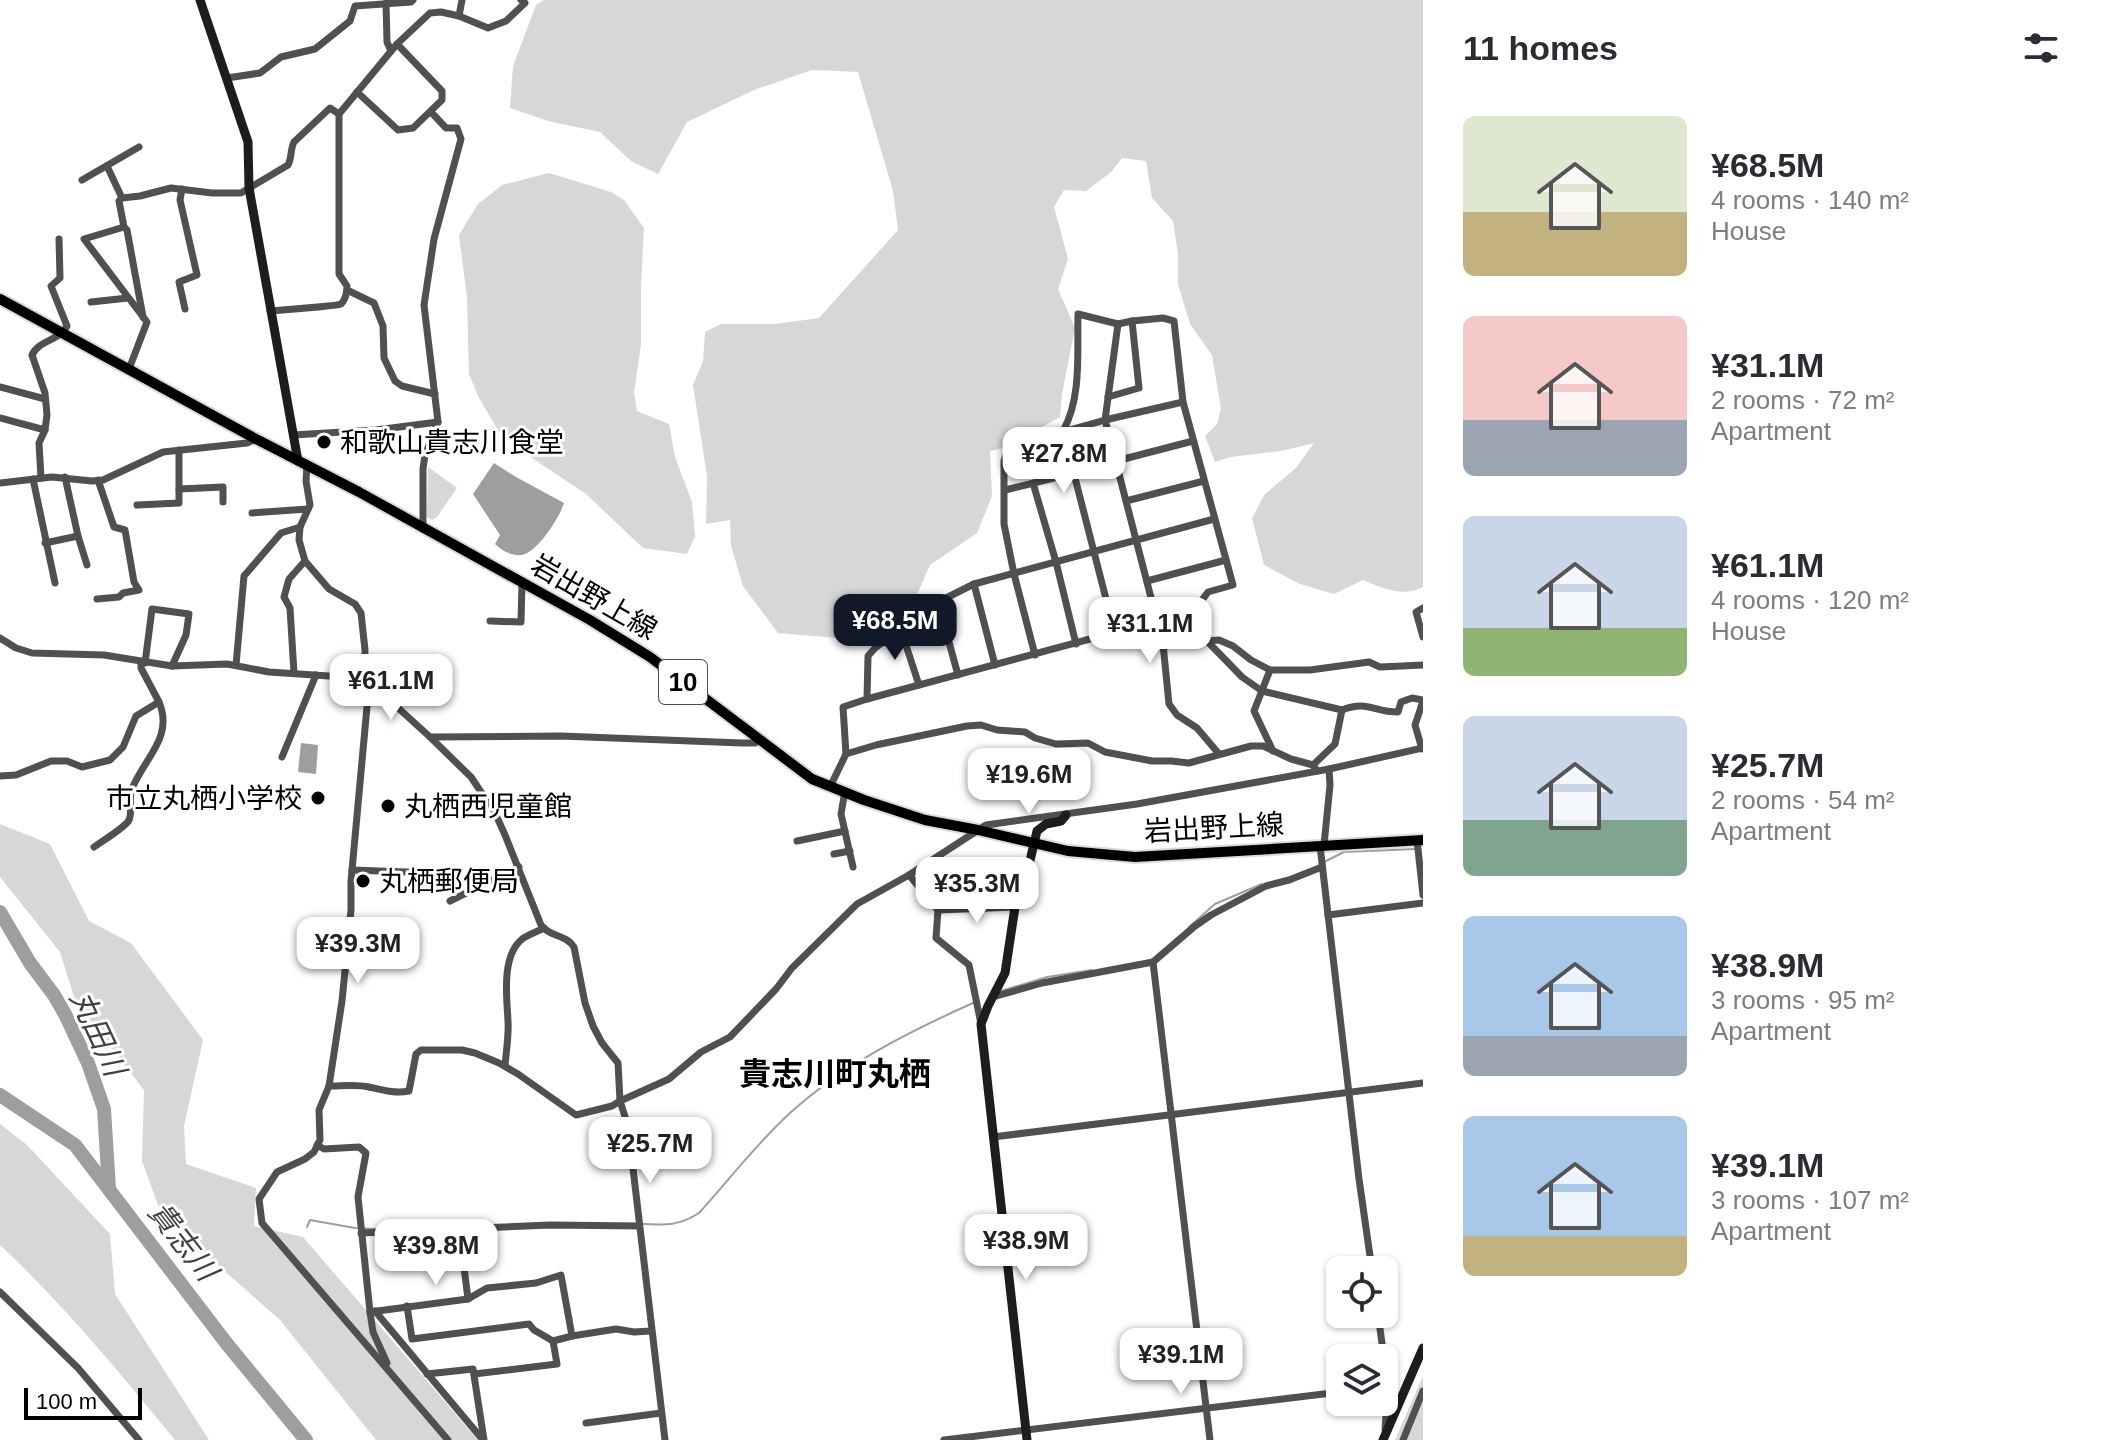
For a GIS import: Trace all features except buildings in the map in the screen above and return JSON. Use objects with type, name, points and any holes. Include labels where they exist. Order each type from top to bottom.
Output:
[{"type":"main road","name":"岩出野上線","points":[[0,299],[590,620],[650,657],[812,779],[906,815],[1068,851],[1135,857],[1420,840]]},
{"type":"street","points":[[200,0],[248,142],[249,188],[270,311],[293,435],[303,463],[308,509],[300,527],[299,540],[305,561],[329,589],[355,604],[361,613],[367,684],[342,1001],[329,1086],[319,1110],[320,1140],[314,1152],[305,1159],[277,1172],[259,1199],[262,1223],[448,1440]]},
{"type":"street","points":[[227,78],[260,73],[281,57],[315,49],[350,21],[355,6],[413,0]]},
{"type":"street","points":[[459,16],[462,0]]},
{"type":"street","points":[[270,311],[339,305],[344,301],[347,286],[339,274],[339,114],[394,48],[430,13],[459,16],[488,28],[506,21],[525,3],[521,0]]},
{"type":"street","points":[[357,92],[398,130],[413,128],[442,100],[442,91],[387,42],[386,3]]},
{"type":"street","points":[[122,198],[171,188],[241,193],[288,165],[294,142],[330,108],[339,114]]},
{"type":"street","points":[[423,529],[423,469],[438,422],[424,305],[434,239],[461,139],[457,128],[446,128],[431,112]]},
{"type":"street","points":[[82,180],[139,147]]},
{"type":"street","points":[[107,166],[122,198]]},
{"type":"street","points":[[182,189],[180,200],[197,275],[179,282],[185,309]]},
{"type":"street","points":[[122,198],[119,201],[143,317]]},
{"type":"street","points":[[124,227],[84,239],[147,322],[129,369]]},
{"type":"street","points":[[55,583],[45,543],[37,479],[39,443],[47,415],[32,355],[36,347],[63,333],[67,326],[51,286],[60,278],[59,239]]},
{"type":"street","points":[[347,290],[374,303],[383,326],[384,358],[395,381],[402,386],[435,394]]},
{"type":"street","points":[[91,302],[128,298]]},
{"type":"street","points":[[831,785],[846,754],[843,707],[1115,634],[1157,621],[1189,618],[1208,592],[1233,585],[1183,402],[1174,321],[1163,318],[1118,324],[1078,314],[1077,371],[1071,417],[1063,431],[1115,634]]},
{"type":"street","points":[[1108,397],[1139,388],[1132,321]]},
{"type":"street","points":[[1118,324],[1105,420],[1163,644],[1169,704],[1177,715],[1197,728],[1219,754]]},
{"type":"street","points":[[0,387],[45,399]]},
{"type":"street","points":[[1035,655],[1004,524],[1004,461],[1009,447],[1183,402]]},
{"type":"street","points":[[0,418],[45,430]]},
{"type":"street","points":[[293,435],[376,430],[438,422]]},
{"type":"street","points":[[0,483],[65,477],[103,480],[163,452],[247,443],[256,439]]},
{"type":"street","points":[[1116,461],[1193,441]]},
{"type":"street","points":[[137,505],[179,503],[179,450]]},
{"type":"street","points":[[1005,490],[1074,473]]},
{"type":"street","points":[[65,477],[87,565]]},
{"type":"street","points":[[97,599],[119,597],[123,593],[139,590],[134,582],[125,530],[114,527],[98,480]]},
{"type":"street","points":[[1126,501],[1204,481]]},
{"type":"street","points":[[1033,483],[1076,644]]},
{"type":"street","points":[[179,489],[223,487],[223,502]]},
{"type":"street","points":[[252,513],[308,509]]},
{"type":"street","points":[[867,699],[868,656],[938,602],[974,584],[1214,519]]},
{"type":"street","points":[[236,665],[244,576],[281,533],[300,527]]},
{"type":"street","points":[[45,543],[78,536]]},
{"type":"street","points":[[1147,581],[1226,560]]},
{"type":"street","points":[[294,673],[290,608],[284,597],[289,579],[305,561]]},
{"type":"street","points":[[490,621],[521,622],[522,583]]},
{"type":"street","points":[[974,584],[995,665]]},
{"type":"street","points":[[938,602],[958,675]]},
{"type":"street","points":[[1423,608],[1416,612],[1423,637]]},
{"type":"street","points":[[94,847],[127,823],[130,818],[130,793],[161,737],[164,723],[159,702],[141,668],[152,609],[189,614],[186,635],[172,666]]},
{"type":"street","points":[[329,1086],[409,1091],[416,1054],[421,1050],[462,1050],[505,1066],[576,1115],[612,1106],[669,1079],[701,1052],[730,1037],[792,968],[857,904],[909,875],[986,825],[1137,804],[1315,768],[1329,769],[1422,748],[1415,725],[1423,700],[1412,698],[1401,702],[1398,712],[1382,712],[1364,704],[1342,710],[1262,691],[1242,677],[1189,618]]},
{"type":"street","points":[[901,630],[919,685]]},
{"type":"street","points":[[0,638],[32,653],[104,655],[172,666],[236,665],[367,684],[385,696],[471,777],[492,806],[546,932],[569,940],[574,947],[593,1026],[618,1063],[620,1101],[628,1126],[665,1440]]},
{"type":"street","points":[[1207,641],[1219,640],[1233,646],[1270,670],[1310,670],[1369,662],[1380,667],[1423,665]]},
{"type":"street","points":[[1270,670],[1254,711],[1273,751]]},
{"type":"street","points":[[282,757],[316,675]]},
{"type":"street","points":[[0,776],[16,775],[51,761],[67,761],[82,767],[110,760],[123,747],[136,716],[159,702]]},
{"type":"street","points":[[1315,768],[1335,744],[1342,710]]},
{"type":"street","points":[[846,754],[876,745],[981,725],[997,730],[1025,732],[1056,744],[1088,743],[1105,752],[1152,761],[1189,763],[1251,746],[1263,746],[1315,768]]},
{"type":"street","points":[[430,737],[561,736],[742,743],[760,740]]},
{"type":"street","points":[[1329,769],[1322,867],[1370,1256]]},
{"type":"street","points":[[845,791],[841,814],[853,867]]},
{"type":"street","points":[[981,1024],[1005,973],[1015,907],[1037,831],[1046,824],[1061,821],[1066,815]]},
{"type":"street","points":[[797,841],[845,831]]},
{"type":"street","points":[[1420,840],[1423,895]]},
{"type":"street","points":[[834,854],[850,851]]},
{"type":"street","points":[[450,901],[519,867]]},
{"type":"street","points":[[993,997],[1042,983],[1153,962],[1211,915],[1266,886],[1322,867]]},
{"type":"street","points":[[352,870],[434,873],[442,888]]},
{"type":"street","points":[[909,875],[938,910],[936,938],[969,965],[981,1024],[1026,1435]]},
{"type":"street","points":[[1328,915],[1423,903]]},
{"type":"street","points":[[938,910],[1015,907]]},
{"type":"street","points":[[505,1066],[508,971],[512,954],[520,941],[544,928]]},
{"type":"street","points":[[1153,962],[1210,1440]]},
{"type":"street","points":[[993,1137],[1423,1083]]},
{"type":"street","points":[[317,1145],[324,1149],[359,1147],[366,1153],[358,1197],[361,1233],[373,1332],[388,1369]]},
{"type":"street","points":[[361,1233],[550,1225],[639,1226]]},
{"type":"street","points":[[459,1228],[468,1299]]},
{"type":"street","points":[[372,1312],[468,1299],[487,1288],[536,1283],[561,1275],[572,1336]]},
{"type":"street","points":[[0,1292],[69,1358],[139,1440]]},
{"type":"street","points":[[407,1306],[416,1360]]},
{"type":"street","points":[[372,1312],[483,1440]]},
{"type":"street","points":[[412,1339],[529,1324],[553,1341],[616,1329],[651,1331]]},
{"type":"street","points":[[474,1374],[557,1364],[553,1341]]},
{"type":"street","points":[[1384,1438],[1423,1348]]},
{"type":"street","points":[[427,1374],[473,1369],[483,1440]]},
{"type":"street","points":[[1403,1440],[1423,1391]]},
{"type":"street","points":[[944,1440],[1026,1435],[1326,1394]]},
{"type":"street","points":[[586,1423],[661,1413]]},
{"type":"street","points":[[1384,1438],[1385,1416]]},
{"type":"shaded area","points":[[544,0],[1423,0],[1423,587],[1400,592],[1363,580],[1334,594],[1300,584],[1264,565],[1252,518],[1265,494],[1296,468],[1314,443],[1215,462],[1205,436],[1217,424],[1221,409],[1212,355],[1190,324],[1178,284],[1173,221],[1152,198],[1146,161],[1122,158],[1111,172],[1086,191],[1064,190],[1054,207],[1068,259],[1058,289],[1075,328],[1060,417],[1004,448],[990,451],[992,496],[977,533],[930,565],[915,599],[892,624],[838,638],[778,633],[743,586],[731,546],[730,520],[706,524],[707,476],[693,385],[703,361],[705,332],[721,324],[775,324],[819,318],[898,230],[893,191],[858,72],[812,70],[754,90],[687,122],[658,174],[631,161],[600,132],[548,121],[510,108],[513,66],[536,5]]},
{"type":"shaded area","points":[[549,173],[611,192],[624,200],[644,228],[641,345],[634,393],[637,411],[669,424],[675,457],[692,502],[695,536],[687,554],[643,548],[586,494],[523,452],[499,432],[469,374],[467,297],[459,235],[478,204],[502,185]]},
{"type":"shaded area","points":[[494,463],[564,503],[548,532],[525,554],[509,553],[495,544],[500,535],[473,494]]},
{"type":"shaded area","points":[[428,467],[457,488],[432,520],[427,517]]},
{"type":"shaded area","points":[[301,743],[318,745],[316,774],[298,772]]},
{"type":"shaded area","points":[[0,824],[50,844],[89,921],[131,943],[203,1040],[184,1126],[186,1164],[256,1188],[254,1226],[303,1237],[478,1440],[376,1440],[280,1320],[162,1216],[142,1161],[144,1090],[76,1003],[60,952],[0,877]]},
{"type":"shaded area","points":[[0,1124],[27,1145],[110,1234],[115,1294],[209,1440],[175,1440],[69,1315],[0,1245]]},
{"type":"shaded area","points":[[1423,1376],[1423,1440],[1395,1440]]},
{"type":"waterway","points":[[1324,862],[1344,852],[1416,849]]},
{"type":"waterway","points":[[1189,927],[1215,904],[1262,884]]},
{"type":"waterway","name":"丸田川","points":[[0,912],[30,963],[54,995],[88,1063],[104,1109],[109,1189]]},
{"type":"waterway","points":[[1001,991],[1047,977],[1092,970]]},
{"type":"waterway","points":[[642,1224],[672,1224],[699,1213],[766,1136],[810,1096],[877,1051],[973,1003]]},
{"type":"waterway","name":"貴志川","points":[[0,1095],[75,1145],[227,1344],[306,1440]]},
{"type":"waterway","points":[[307,1227],[310,1220],[376,1229]]},
{"type":"waterway","points":[[458,1225],[472,1225]]},
{"type":"place","name":"和歌山貴志川食堂","points":[[324,442]]},
{"type":"place","name":"市立丸栖小学校","points":[[318,798]]},
{"type":"place","name":"丸栖西児童館","points":[[388,806]]},
{"type":"place","name":"丸栖郵便局","points":[[363,881]]},
{"type":"district","name":"貴志川町丸栖","points":[[835,1074]]}]
